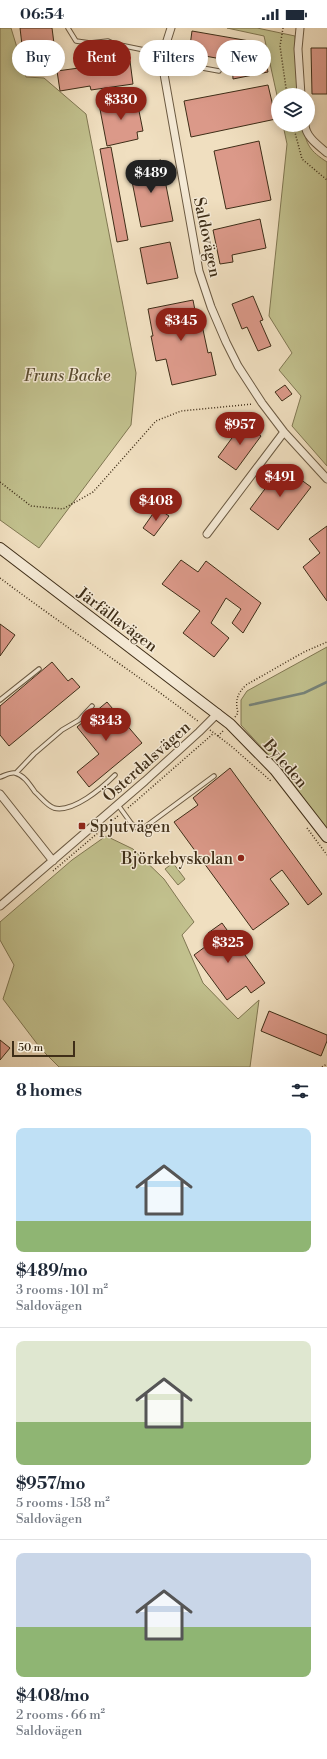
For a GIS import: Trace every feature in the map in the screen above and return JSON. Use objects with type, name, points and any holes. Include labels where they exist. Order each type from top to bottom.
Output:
[{"type":"street","name":"Saldovägen","points":[[168,40],[171,28]]},
{"type":"street","points":[[300,28],[298,49],[301,88]]},
{"type":"street","name":"Saldovägen","points":[[164,76],[166,97],[199,271],[226,342],[238,366],[262,403],[284,432],[327,479]]},
{"type":"street","points":[[308,132],[311,139],[327,153]]},
{"type":"street","points":[[207,534],[284,432]]},
{"type":"street","name":"Järfällavägen","points":[[0,548],[218,713]]},
{"type":"street","name":"Byleden","points":[[218,713],[275,770],[327,837]]},
{"type":"street","name":"Österdalsvägen","points":[[0,906],[118,805],[218,713]]},
{"type":"street","points":[[0,794],[53,861]]},
{"type":"lane","points":[[68,28],[76,41],[90,44],[108,40],[115,44],[139,51]]},
{"type":"lane","points":[[0,700],[39,669]]},
{"type":"lane","points":[[16,773],[34,754],[62,730],[79,720],[92,706]]},
{"type":"lane","points":[[0,777],[10,773],[16,773],[27,781],[46,803],[53,807],[65,809],[97,791],[114,775]]},
{"type":"lane","points":[[118,805],[137,828],[145,827],[214,776]]},
{"type":"path","points":[[283,28],[280,46],[286,88]]},
{"type":"path","points":[[295,132],[302,159],[327,180]]},
{"type":"path","points":[[0,482],[31,506],[63,509],[93,492],[156,421],[181,411],[262,403]]},
{"type":"path","points":[[0,578],[52,617],[163,694],[218,736],[276,787]]},
{"type":"path","points":[[218,736],[238,713],[236,706],[239,692],[246,685],[304,652],[327,642]]},
{"type":"path","points":[[52,872],[214,733]]},
{"type":"path","points":[[307,827],[327,855]]},
{"type":"path","points":[[322,1067],[327,1064]]},
{"type":"green space","name":"Fruns Backe","points":[[0,28],[11,28],[15,40],[12,40],[12,76],[44,78],[86,114],[136,373],[131,425],[39,548],[0,520]]},
{"type":"green space","points":[[227,28],[257,28],[295,36],[297,88],[275,88],[271,68],[271,40],[265,40],[264,36]]},
{"type":"green space","points":[[284,132],[305,132],[307,143],[316,154],[327,162],[327,466],[292,426],[301,396],[279,370],[292,353],[269,316],[287,144]]},
{"type":"green space","points":[[327,647],[327,830],[285,773],[241,725],[241,700],[247,691]]},
{"type":"green space","points":[[106,836],[133,849],[164,879],[194,922],[182,935],[203,983],[238,1019],[259,1000],[250,1067],[59,1067],[41,1049],[3,999],[14,965],[0,940],[0,922],[72,860]]},
{"type":"green space","points":[[173,863],[185,879],[178,885],[165,869]]},
{"type":"building","points":[[20,28],[52,28],[54,40],[21,40]]},
{"type":"building","points":[[192,31],[244,40],[216,40],[216,58],[208,57],[208,40],[191,40]]},
{"type":"building","points":[[311,48],[327,48],[327,94],[315,94],[315,88],[312,88]]},
{"type":"building","points":[[73,69],[73,76],[131,76],[131,69],[133,84],[91,90],[90,86],[60,91],[58,76],[65,76],[65,70]]},
{"type":"building","points":[[233,76],[248,76],[233,79]]},
{"type":"building","points":[[268,85],[271,98],[271,120],[191,137],[184,101]]},
{"type":"building","points":[[136,96],[143,131],[137,132],[138,139],[107,146],[99,104]]},
{"type":"building","points":[[259,141],[271,200],[226,209],[214,151]]},
{"type":"building","points":[[111,147],[128,240],[117,242],[100,149]]},
{"type":"building","points":[[161,160],[173,221],[141,227],[129,166]]},
{"type":"building","points":[[260,219],[266,248],[232,255],[233,262],[220,264],[213,230]]},
{"type":"building","points":[[170,242],[178,278],[147,284],[140,248]]},
{"type":"building","points":[[253,296],[263,320],[260,321],[271,346],[258,351],[247,327],[242,329],[232,304]]},
{"type":"building","points":[[193,300],[198,326],[202,325],[208,353],[211,352],[216,375],[172,385],[166,359],[156,361],[148,309]]},
{"type":"building","points":[[285,385],[292,394],[282,401],[275,392]]},
{"type":"building","points":[[243,423],[261,436],[236,470],[218,457]]},
{"type":"building","points":[[282,466],[311,487],[278,530],[250,509]]},
{"type":"building","points":[[157,508],[169,516],[154,536],[143,528]]},
{"type":"building","points":[[327,526],[327,601],[303,567],[320,553],[309,539]]},
{"type":"building","points":[[181,560],[198,572],[206,561],[261,603],[243,633],[232,623],[241,609],[226,598],[211,623],[229,638],[214,657],[183,633],[200,611],[162,584]]},
{"type":"building","points":[[0,624],[15,635],[0,656]]},
{"type":"building","points":[[52,662],[68,681],[72,678],[80,687],[9,746],[0,735],[0,706]]},
{"type":"building","points":[[107,702],[142,743],[89,787],[77,772],[99,754],[77,727]]},
{"type":"building","points":[[230,768],[322,894],[308,905],[282,870],[270,879],[289,904],[253,930],[174,822],[198,805],[193,798]]},
{"type":"building","points":[[222,923],[265,983],[251,993],[246,986],[227,1000],[194,955],[213,941],[208,933]]},
{"type":"building","points":[[269,1011],[327,1035],[327,1041],[321,1056],[261,1031]]},
{"type":"building","points":[[0,1040],[10,1048],[0,1060]]},
{"type":"waterway","points":[[250,705],[304,693],[327,682]]},
{"type":"place","name":"Spjutvägen","points":[[82,826]]},
{"type":"place","name":"Björkebyskolan","points":[[241,858]]}]
